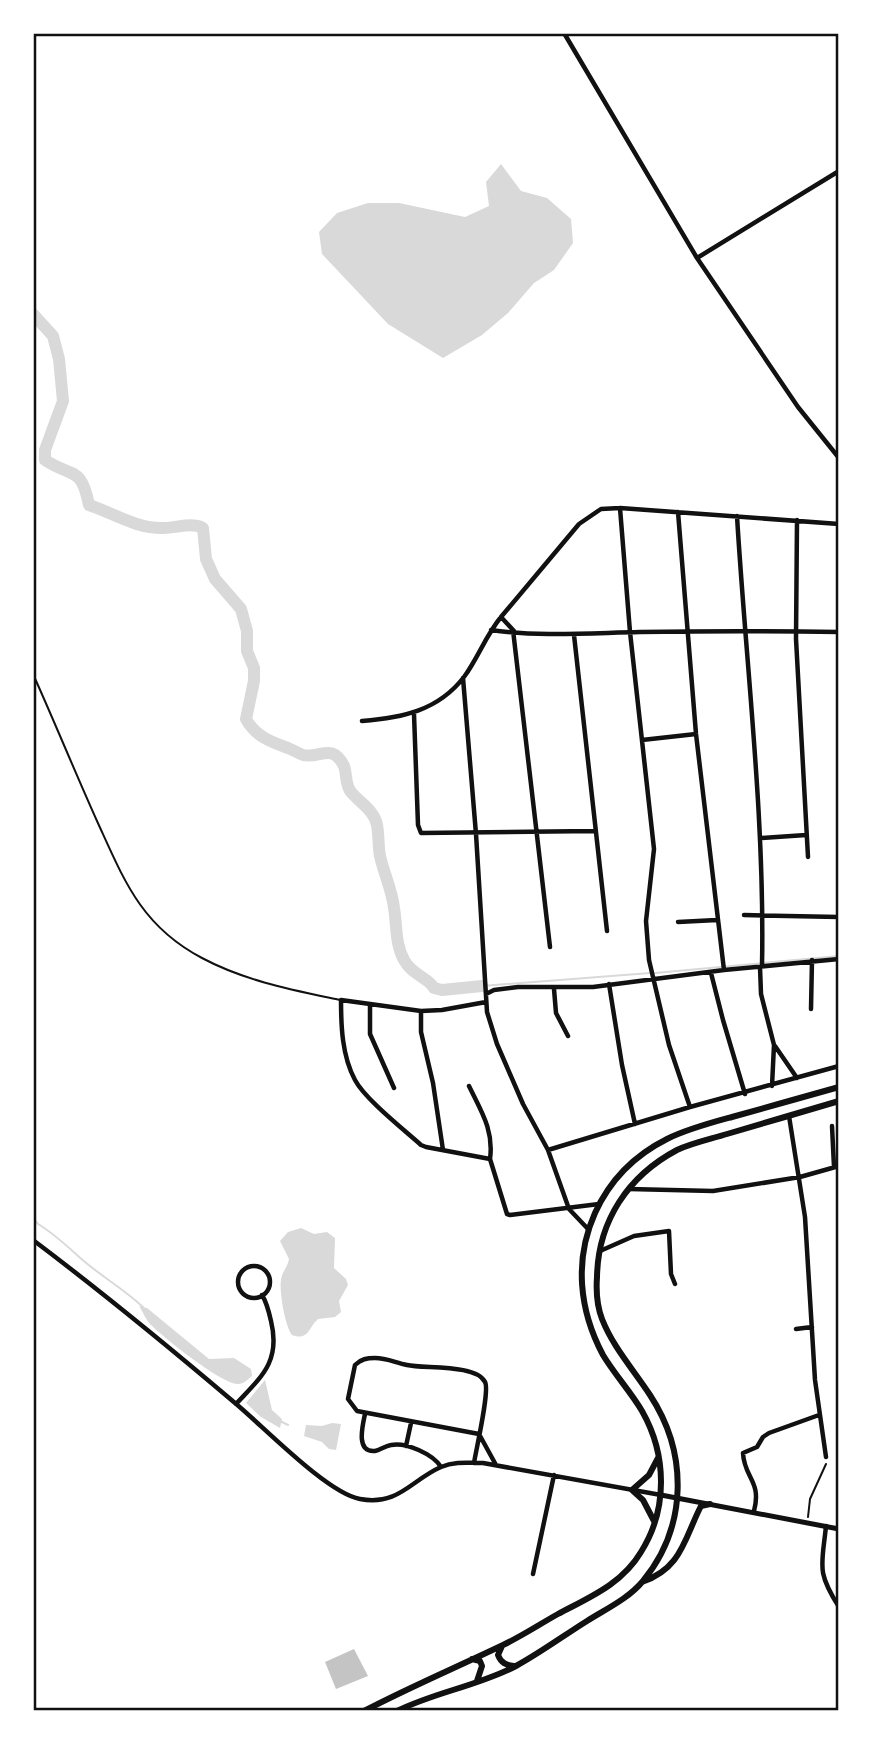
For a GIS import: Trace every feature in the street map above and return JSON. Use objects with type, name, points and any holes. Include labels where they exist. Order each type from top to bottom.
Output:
[{"type":"main road","points":[[364,1711],[503,1645],[616,1583],[641,1553],[655,1523],[661,1495],[659,1457],[646,1418],[604,1357],[588,1320],[581,1280],[588,1229],[599,1204],[615,1179],[648,1149],[668,1138],[708,1124],[839,1087]]},
{"type":"main road","points":[[397,1711],[516,1666],[620,1601],[642,1582],[670,1530],[679,1498],[675,1453],[663,1416],[614,1344],[601,1317],[597,1289],[599,1252],[610,1215],[628,1189],[653,1165],[680,1149],[839,1101]]},
{"type":"main road","points":[[655,1523],[643,1500],[632,1490],[649,1475],[659,1457]]},
{"type":"main road","points":[[693,1501],[697,1513]]},
{"type":"main road","points":[[642,1582],[657,1577],[673,1562],[687,1540],[701,1506],[710,1504]]},
{"type":"main road","points":[[503,1645],[499,1659],[508,1665],[516,1666]]},
{"type":"main road","points":[[469,1660],[480,1661],[482,1666],[477,1681]]},
{"type":"street","points":[[564,33],[697,258],[798,407],[839,458]]},
{"type":"street","points":[[697,258],[839,171]]},
{"type":"street","points":[[620,508],[630,632],[652,826],[653,873],[646,921],[653,976],[669,1045],[690,1107]]},
{"type":"street","points":[[362,720],[414,714],[439,699],[463,678],[501,617],[579,524],[601,509],[620,508],[839,524]]},
{"type":"street","points":[[678,512],[696,733],[724,968]]},
{"type":"street","points":[[737,516],[761,838],[761,994],[774,1045],[772,1086]]},
{"type":"street","points":[[797,520],[796,632],[808,857]]},
{"type":"street","points":[[501,617],[514,632],[550,947]]},
{"type":"street","points":[[491,630],[574,635],[686,631],[839,632]]},
{"type":"street","points":[[574,635],[607,931]]},
{"type":"street","points":[[463,678],[486,1002],[490,1025],[523,1104],[548,1150],[569,1209],[588,1229]]},
{"type":"street","points":[[414,714],[419,831],[425,834],[594,831]]},
{"type":"street","points":[[642,740],[696,733]]},
{"type":"street","points":[[761,838],[806,835]]},
{"type":"street","points":[[744,915],[839,918]]},
{"type":"street","points":[[678,922],[717,920]]},
{"type":"street","points":[[486,991],[519,987],[554,989],[609,984],[653,976],[711,973],[724,968],[839,959]]},
{"type":"street","points":[[811,1009],[812,960]]},
{"type":"street","points":[[711,973],[745,1094]]},
{"type":"street","points":[[609,984],[635,1124]]},
{"type":"street","points":[[554,989],[556,1013],[568,1036]]},
{"type":"street","points":[[486,1002],[442,1010],[421,1010],[341,1000],[345,1047],[359,1086],[421,1144],[490,1159]]},
{"type":"street","points":[[370,1004],[370,1034],[394,1088]]},
{"type":"street","points":[[421,1010],[421,1032],[433,1083],[443,1150]]},
{"type":"street","points":[[774,1045],[797,1078]]},
{"type":"street","points":[[548,1150],[839,1066]]},
{"type":"street","points":[[469,1086],[488,1124],[492,1146],[490,1159],[507,1213],[513,1216],[599,1204]]},
{"type":"street","points":[[789,1115],[800,1177],[819,1415],[826,1457]]},
{"type":"street","points":[[628,1189],[713,1191],[800,1177],[836,1167],[832,1126]]},
{"type":"street","points":[[599,1252],[634,1236],[669,1231],[671,1274],[675,1284]]},
{"type":"street","points":[[33,1240],[236,1404],[322,1479],[351,1497],[387,1499],[404,1493],[441,1467],[460,1462],[554,1475],[839,1529]]},
{"type":"street","points":[[255,1266],[267,1273],[270,1283],[262,1295],[251,1297],[242,1292],[239,1277],[245,1269],[255,1266]]},
{"type":"street","points":[[236,1404],[264,1374],[274,1352],[274,1330],[262,1295]]},
{"type":"street","points":[[796,1329],[812,1327]]},
{"type":"street","points":[[474,1463],[479,1434],[487,1386],[483,1378],[466,1371],[405,1365],[385,1358],[362,1360],[355,1365],[348,1399],[357,1411],[479,1434]]},
{"type":"street","points":[[365,1414],[362,1429],[364,1447],[372,1451],[390,1445],[406,1446],[438,1462],[441,1467]]},
{"type":"street","points":[[754,1511],[757,1491],[743,1453],[757,1447],[769,1433],[819,1415]]},
{"type":"street","points":[[406,1446],[411,1422]]},
{"type":"street","points":[[479,1434],[496,1465]]},
{"type":"street","points":[[533,1574],[554,1475]]},
{"type":"street","points":[[826,1526],[821,1572],[825,1586],[839,1607]]},
{"type":"lane","points":[[33,674],[123,879],[153,919],[192,952],[232,971],[296,991],[341,1000]]},
{"type":"path","points":[[807,1522],[810,1499],[824,1471],[826,1457]]},
{"type":"shaded area","points":[[501,164],[521,191],[547,198],[571,219],[573,243],[554,270],[534,283],[508,313],[482,335],[443,358],[388,324],[322,254],[319,232],[337,213],[368,203],[399,203],[465,217],[489,206],[486,182]]},
{"type":"shaded area","points":[[301,1228],[314,1234],[327,1232],[335,1238],[334,1268],[346,1279],[348,1285],[339,1301],[341,1312],[335,1317],[318,1319],[308,1333],[298,1336],[289,1331],[283,1308],[281,1280],[289,1259],[280,1241],[288,1232]]},
{"type":"shaded area","points":[[139,1306],[147,1308],[209,1359],[234,1358],[251,1369],[252,1376],[244,1383],[238,1384],[220,1377],[158,1331],[149,1323]]},
{"type":"shaded area","points":[[265,1380],[272,1410],[282,1419],[280,1428],[261,1417],[246,1403]]},
{"type":"shaded area","points":[[341,1424],[336,1450],[304,1436],[306,1425],[322,1426]]},
{"type":"building","points":[[354,1649],[368,1676],[336,1689],[325,1662]]},
{"type":"waterway","points":[[33,314],[53,336],[59,359],[63,401],[45,450],[45,460],[79,478],[89,505],[144,526],[164,528],[194,525],[203,528],[206,559],[215,579],[241,609],[247,631],[247,651],[254,668],[254,681],[246,719],[264,738],[303,755],[330,753],[339,759],[344,766],[349,789],[370,811],[378,829],[380,856],[392,895],[398,941],[404,960],[434,988],[442,990],[482,986]]},
{"type":"waterway","points":[[655,973],[839,956]]},
{"type":"waterway","points":[[482,986],[650,973]]},
{"type":"waterway","points":[[33,1218],[143,1307]]},
{"type":"waterway","points":[[280,1421],[288,1425]]}]
